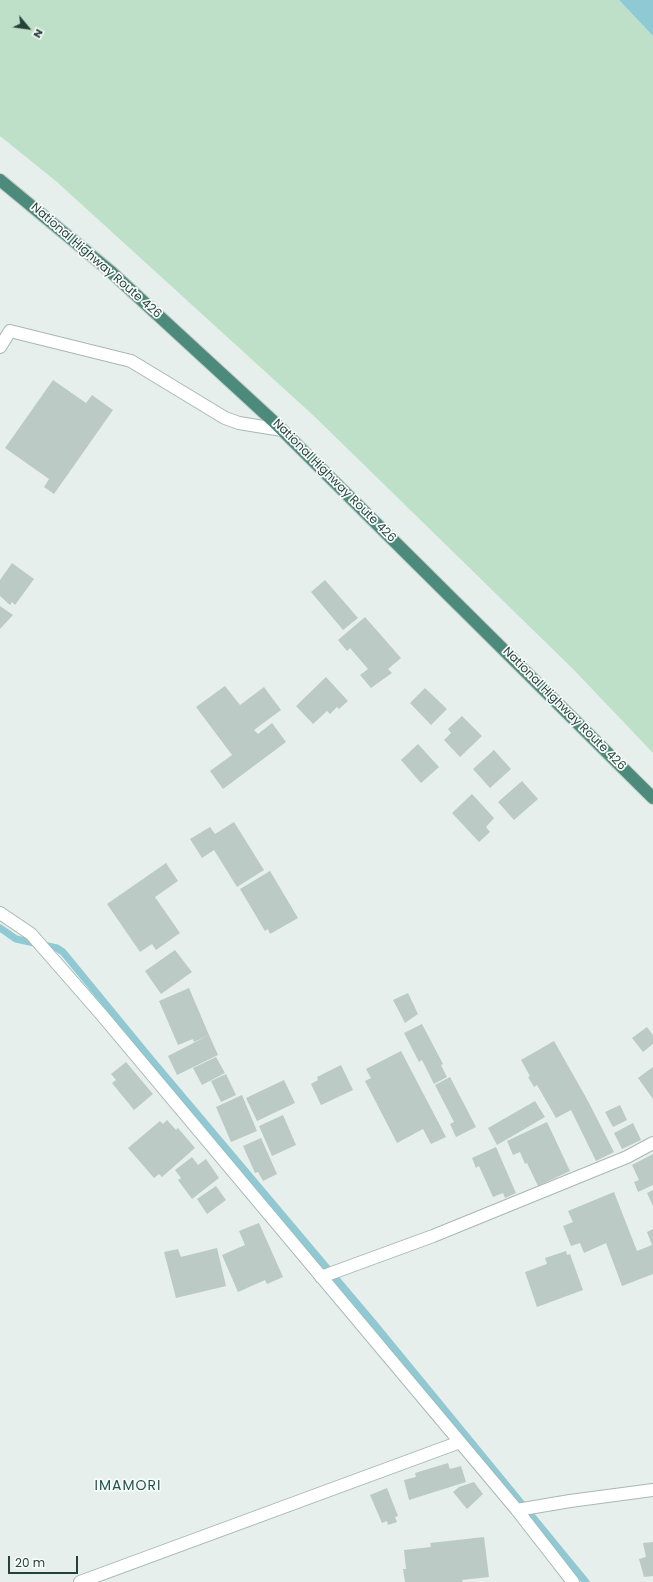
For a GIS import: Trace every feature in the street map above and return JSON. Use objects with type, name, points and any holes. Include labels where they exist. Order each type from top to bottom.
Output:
[{"type":"highway","name":"National Highway Route 426","points":[[0,180],[110,271],[282,430],[653,798]]},
{"type":"street","points":[[0,347],[10,331],[131,361],[225,418],[239,423],[282,430]]},
{"type":"street","points":[[0,914],[31,934],[101,1014],[517,1510],[573,1582]]},
{"type":"street","points":[[321,1277],[433,1236],[627,1157],[653,1143]]},
{"type":"street","points":[[80,1582],[460,1442]]},
{"type":"street","points":[[517,1510],[653,1490]]},
{"type":"green space","points":[[0,0],[619,0],[653,36],[653,753],[574,670],[315,417],[57,182],[0,136]]},
{"type":"water","points":[[619,0],[653,0],[653,36]]},
{"type":"building","points":[[53,380],[86,403],[92,395],[113,410],[54,494],[44,487],[49,479],[5,448]]},
{"type":"building","points":[[12,563],[34,579],[15,605],[12,602],[10,605],[0,596],[0,580]]},
{"type":"building","points":[[325,580],[358,618],[343,630],[311,592]]},
{"type":"building","points":[[0,606],[13,615],[0,629]]},
{"type":"building","points":[[365,617],[401,658],[388,669],[392,673],[371,688],[360,675],[368,669],[350,648],[347,651],[338,640]]},
{"type":"building","points":[[326,677],[348,701],[339,709],[337,707],[330,714],[327,711],[313,724],[296,706]]},
{"type":"building","points":[[225,686],[240,705],[264,687],[281,710],[254,730],[258,734],[272,723],[286,742],[223,789],[210,771],[232,755],[196,707]]},
{"type":"building","points":[[425,688],[447,709],[431,725],[410,703]]},
{"type":"building","points":[[462,716],[482,736],[460,757],[444,740],[451,733],[448,729]]},
{"type":"building","points":[[418,744],[439,767],[421,783],[401,760]]},
{"type":"building","points":[[494,750],[511,769],[490,788],[473,769]]},
{"type":"building","points":[[522,781],[538,799],[514,820],[498,802]]},
{"type":"building","points":[[472,794],[494,818],[486,827],[490,832],[479,842],[452,813]]},
{"type":"building","points":[[234,822],[264,870],[237,887],[214,850],[202,858],[190,839],[210,827],[215,834]]},
{"type":"building","points":[[166,863],[178,881],[155,897],[180,933],[156,950],[152,944],[140,952],[107,904]]},
{"type":"building","points":[[270,871],[298,918],[270,934],[268,929],[265,931],[240,889]]},
{"type":"building","points":[[175,950],[192,972],[161,994],[145,971]]},
{"type":"building","points":[[189,988],[209,1035],[194,1042],[193,1039],[178,1045],[159,1001]]},
{"type":"building","points":[[408,993],[418,1014],[405,1023],[393,1000]]},
{"type":"building","points":[[422,1024],[443,1064],[441,1065],[447,1077],[434,1084],[422,1060],[419,1062],[404,1033]]},
{"type":"building","points":[[647,1027],[653,1035],[653,1044],[643,1052],[632,1038]]},
{"type":"building","points":[[209,1035],[218,1055],[177,1075],[168,1056]]},
{"type":"building","points":[[554,1041],[588,1101],[614,1152],[596,1161],[571,1110],[556,1118],[537,1085],[534,1087],[521,1060]]},
{"type":"building","points":[[401,1051],[446,1137],[431,1144],[423,1129],[397,1143],[365,1081],[371,1078],[366,1069]]},
{"type":"building","points":[[216,1057],[225,1073],[202,1085],[193,1068]]},
{"type":"building","points":[[126,1062],[153,1094],[134,1110],[112,1083],[116,1080],[111,1074]]},
{"type":"building","points":[[341,1065],[353,1090],[321,1105],[311,1084],[318,1080],[317,1077]]},
{"type":"building","points":[[653,1067],[653,1099],[638,1078]]},
{"type":"building","points":[[226,1074],[236,1095],[221,1102],[211,1081]]},
{"type":"building","points":[[450,1077],[476,1127],[456,1137],[450,1124],[454,1122],[435,1085]]},
{"type":"building","points":[[284,1080],[295,1103],[257,1121],[246,1098]]},
{"type":"building","points":[[242,1095],[257,1131],[231,1142],[216,1107]]},
{"type":"building","points":[[535,1101],[545,1117],[497,1145],[488,1128]]},
{"type":"building","points":[[620,1105],[627,1120],[613,1127],[605,1112]]},
{"type":"building","points":[[283,1115],[296,1145],[272,1156],[259,1126]]},
{"type":"building","points":[[167,1120],[176,1130],[178,1128],[195,1148],[162,1177],[159,1174],[154,1178],[128,1148],[160,1121],[163,1124]]},
{"type":"building","points":[[547,1122],[570,1171],[538,1186],[520,1152],[513,1155],[507,1141]]},
{"type":"building","points":[[633,1123],[641,1140],[622,1149],[614,1133]]},
{"type":"building","points":[[261,1138],[277,1174],[263,1181],[258,1172],[255,1173],[243,1146]]},
{"type":"building","points":[[496,1147],[516,1193],[505,1198],[503,1193],[493,1197],[479,1166],[476,1168],[472,1158]]},
{"type":"building","points":[[653,1154],[653,1185],[638,1192],[634,1182],[639,1180],[632,1165]]},
{"type":"building","points":[[192,1157],[198,1165],[206,1159],[219,1178],[192,1199],[178,1180],[181,1178],[175,1170]]},
{"type":"building","points":[[216,1186],[226,1200],[207,1214],[197,1199]]},
{"type":"building","points":[[653,1190],[653,1206],[647,1193]]},
{"type":"building","points":[[614,1192],[637,1251],[652,1245],[647,1232],[653,1229],[653,1274],[622,1286],[606,1243],[584,1253],[580,1243],[571,1246],[563,1226],[573,1222],[568,1211]]},
{"type":"building","points":[[259,1223],[283,1277],[267,1284],[265,1280],[238,1292],[222,1255],[245,1245],[239,1231]]},
{"type":"building","points":[[217,1248],[226,1286],[176,1298],[164,1252],[178,1249],[181,1257]]},
{"type":"building","points":[[566,1251],[567,1255],[570,1254],[583,1290],[537,1307],[525,1272],[547,1264],[545,1258]]},
{"type":"building","points":[[448,1463],[450,1469],[461,1466],[466,1482],[409,1500],[404,1480],[416,1477],[415,1473]]},
{"type":"building","points":[[474,1482],[483,1494],[467,1509],[453,1492],[459,1487]]},
{"type":"building","points":[[387,1488],[398,1516],[395,1517],[397,1522],[388,1525],[387,1521],[382,1523],[370,1495]]},
{"type":"building","points":[[484,1537],[489,1577],[462,1580],[463,1582],[405,1582],[403,1569],[406,1569],[404,1550],[431,1547],[430,1543]]},
{"type":"building","points":[[653,1542],[653,1576],[644,1577],[639,1559],[646,1557],[643,1543]]},
{"type":"waterway","points":[[0,928],[16,939],[57,948],[63,952],[150,1058],[376,1326],[586,1582]]},
{"type":"district","name":"IMAMORI","points":[[128,1486]]}]
